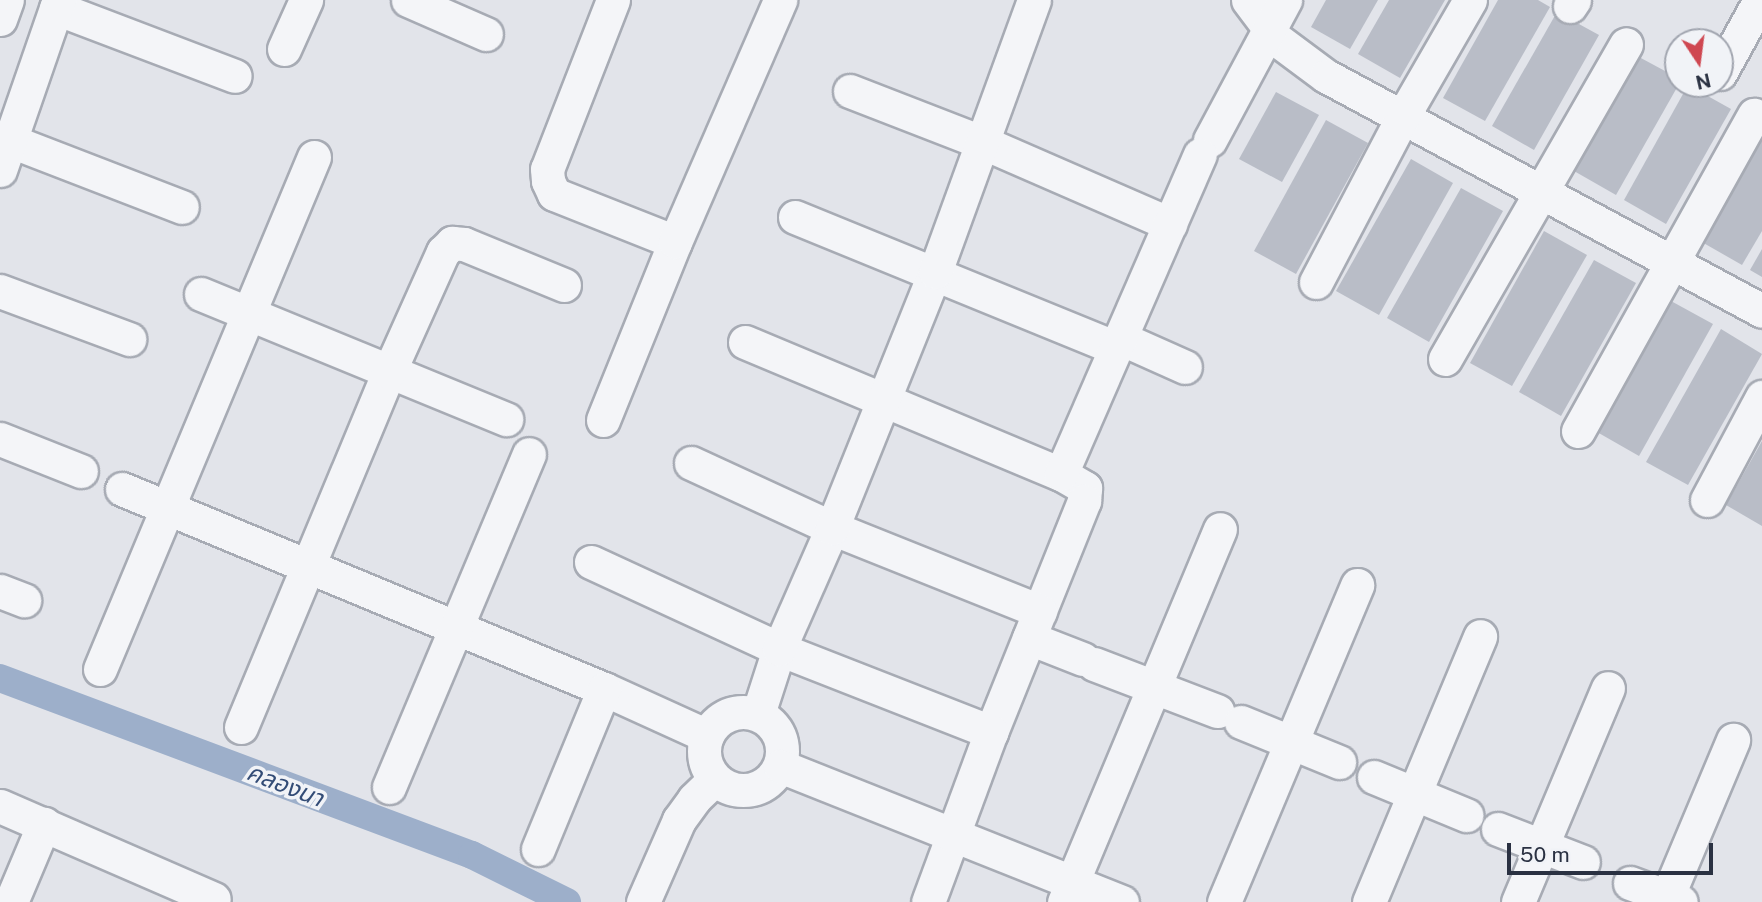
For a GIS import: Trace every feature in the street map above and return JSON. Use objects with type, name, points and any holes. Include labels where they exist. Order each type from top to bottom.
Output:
[{"type":"street","points":[[284,49],[306,0]]},
{"type":"street","points":[[408,0],[486,34]]},
{"type":"street","points":[[613,0],[547,169],[548,181],[554,194],[675,242]]},
{"type":"street","points":[[603,420],[675,242],[780,0]]},
{"type":"street","points":[[758,715],[779,649],[832,528],[984,143],[1013,51],[1034,0]]},
{"type":"street","points":[[1248,0],[1266,24],[1268,33],[1326,76],[1762,311]]},
{"type":"street","points":[[1061,474],[1205,148],[1285,0]]},
{"type":"street","points":[[1316,282],[1403,116],[1470,0]]},
{"type":"street","points":[[1734,47],[1760,0]]},
{"type":"street","points":[[182,208],[5,155],[57,4],[234,76]]},
{"type":"street","points":[[1445,359],[1626,44]]},
{"type":"street","points":[[850,91],[984,143],[1170,224]]},
{"type":"street","points":[[1578,431],[1754,115]]},
{"type":"street","points":[[100,669],[314,157]]},
{"type":"street","points":[[795,217],[1185,367]]},
{"type":"street","points":[[241,727],[389,372],[443,252],[452,243],[464,244],[564,285]]},
{"type":"street","points":[[0,291],[129,339]]},
{"type":"street","points":[[201,294],[506,419]]},
{"type":"street","points":[[745,342],[1061,474],[1081,483],[1085,495],[991,732],[928,902]]},
{"type":"street","points":[[1707,500],[1762,397]]},
{"type":"street","points":[[0,439],[81,471]]},
{"type":"street","points":[[389,788],[529,454]]},
{"type":"street","points":[[691,463],[1035,625],[1088,661],[1339,762]]},
{"type":"street","points":[[122,489],[604,689],[706,736]]},
{"type":"street","points":[[1068,892],[1220,529]]},
{"type":"street","points":[[592,562],[779,649],[991,732]]},
{"type":"street","points":[[1224,902],[1357,585]]},
{"type":"street","points":[[1369,902],[1480,636]]},
{"type":"street","points":[[1518,902],[1608,688]]},
{"type":"street","points":[[538,849],[604,689]]},
{"type":"street","points":[[743,711],[758,715],[771,723],[780,736],[783,751],[780,766],[771,779],[758,788],[743,790],[728,787],[715,779],[706,766],[703,751],[706,736],[715,723],[728,714],[743,711]]},
{"type":"street","points":[[1630,883],[1671,900],[1733,740]]},
{"type":"street","points":[[780,766],[954,835],[1068,892],[1122,902]]},
{"type":"street","points":[[1374,777],[1466,815]]},
{"type":"street","points":[[643,902],[679,820],[694,799],[715,779]]},
{"type":"street","points":[[0,806],[214,899]]},
{"type":"street","points":[[11,902],[44,824]]},
{"type":"street","points":[[1498,829],[1583,862]]},
{"type":"building","points":[[1326,0],[1378,0],[1350,49],[1311,27]]},
{"type":"building","points":[[1389,0],[1445,0],[1400,78],[1358,54]]},
{"type":"building","points":[[1498,0],[1538,0],[1550,7],[1485,121],[1443,98]]},
{"type":"building","points":[[1557,12],[1599,35],[1534,150],[1492,126]]},
{"type":"building","points":[[1639,57],[1664,70],[1664,98],[1671,98],[1616,195],[1574,171]]},
{"type":"building","points":[[1276,92],[1319,115],[1282,182],[1239,159]]},
{"type":"building","points":[[1681,98],[1711,98],[1731,109],[1666,224],[1624,200]]},
{"type":"building","points":[[1326,120],[1368,143],[1296,274],[1254,251]]},
{"type":"building","points":[[1762,133],[1762,231],[1742,265],[1700,241]]},
{"type":"building","points":[[1411,159],[1453,183],[1379,315],[1336,291]]},
{"type":"building","points":[[1461,188],[1503,211],[1429,342],[1387,318]]},
{"type":"building","points":[[1544,231],[1587,255],[1512,386],[1470,363]]},
{"type":"building","points":[[1762,249],[1762,277],[1750,270]]},
{"type":"building","points":[[1594,260],[1636,283],[1561,416],[1519,392]]},
{"type":"building","points":[[1671,301],[1713,324],[1639,456],[1597,432]]},
{"type":"building","points":[[1721,329],[1762,354],[1688,485],[1646,462]]},
{"type":"building","points":[[1762,441],[1762,526],[1726,505]]},
{"type":"waterway","name":"คลองนา","points":[[0,678],[472,855],[567,902]]}]
